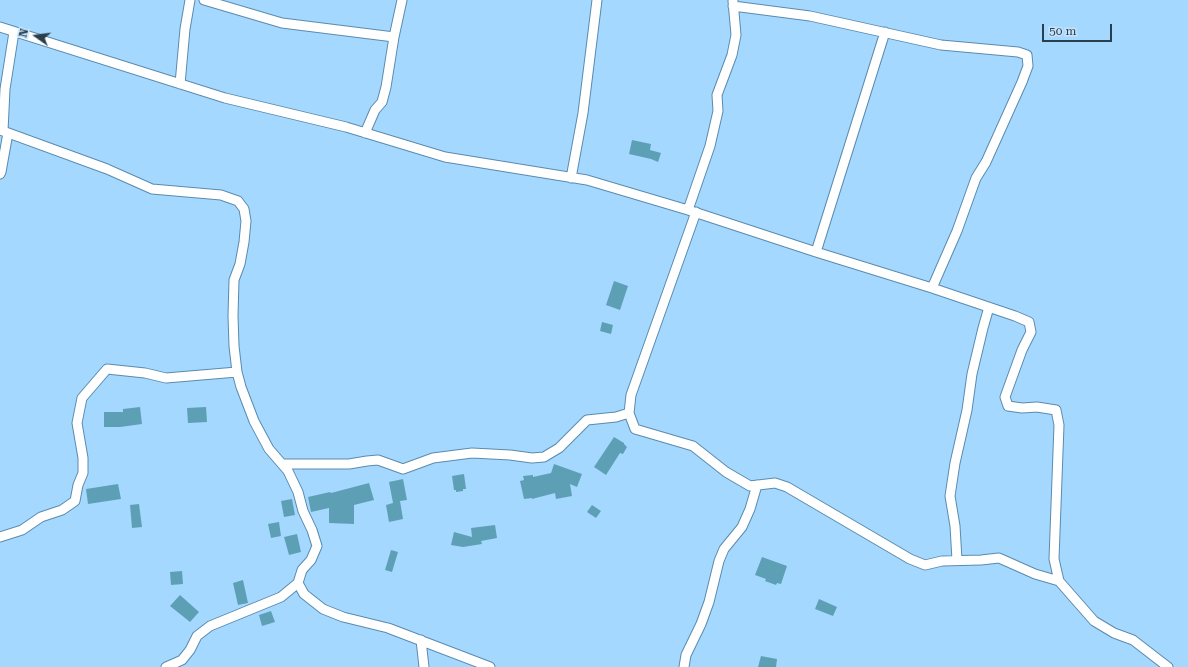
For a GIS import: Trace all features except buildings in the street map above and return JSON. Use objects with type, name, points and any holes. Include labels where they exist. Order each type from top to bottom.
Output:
[{"type":"street","points":[[180,84],[185,29],[190,0]]},
{"type":"street","points":[[204,0],[282,23],[394,37]]},
{"type":"street","points":[[365,133],[375,110],[382,102],[402,0]]},
{"type":"street","points":[[571,178],[582,113],[597,0]]},
{"type":"street","points":[[932,288],[957,231],[976,178],[986,162],[1022,82],[1028,66],[1027,55],[1018,52],[941,45],[810,16],[733,3],[736,35],[732,55],[717,95],[718,111],[692,211],[632,395],[629,413],[635,429],[693,446],[726,472],[750,486],[775,483],[787,487],[910,559],[925,565],[942,560],[981,560],[999,558],[1035,574],[1059,581]]},
{"type":"street","points":[[0,27],[225,98],[346,127],[445,157],[587,180],[692,211],[932,288],[1029,322],[1031,332],[1022,350],[1005,397],[1008,406],[1022,408],[1037,407],[1056,410],[1059,425],[1054,559],[1059,581],[1094,621],[1114,633],[1133,640],[1168,667]]},
{"type":"street","points":[[0,174],[2,172],[5,88],[14,32]]},
{"type":"street","points":[[816,252],[885,32]]},
{"type":"street","points":[[4,131],[107,169],[152,188],[221,195],[238,201],[244,209],[246,221],[240,264],[234,280],[233,331],[237,372],[254,421],[269,449],[288,471],[298,492],[303,511],[312,530],[317,546],[311,560],[302,570],[298,583],[281,597],[210,626],[197,636],[190,650],[182,660],[166,667]]},
{"type":"street","points":[[957,560],[955,526],[950,496],[955,463],[968,410],[972,374],[982,328],[989,307]]},
{"type":"street","points":[[0,537],[22,530],[41,517],[62,510],[75,501],[78,485],[83,473],[83,458],[77,423],[82,398],[107,369],[145,373],[166,378],[237,372]]},
{"type":"street","points":[[282,464],[349,464],[367,460],[378,460],[402,469],[433,458],[472,453],[510,454],[532,458],[544,457],[559,448],[587,420],[616,417],[629,413]]},
{"type":"street","points":[[684,667],[686,655],[701,624],[709,602],[719,561],[724,549],[742,527],[750,509],[757,486]]},
{"type":"street","points":[[298,583],[304,594],[323,609],[343,617],[388,628],[490,667]]},
{"type":"street","points":[[421,640],[424,667]]}]
